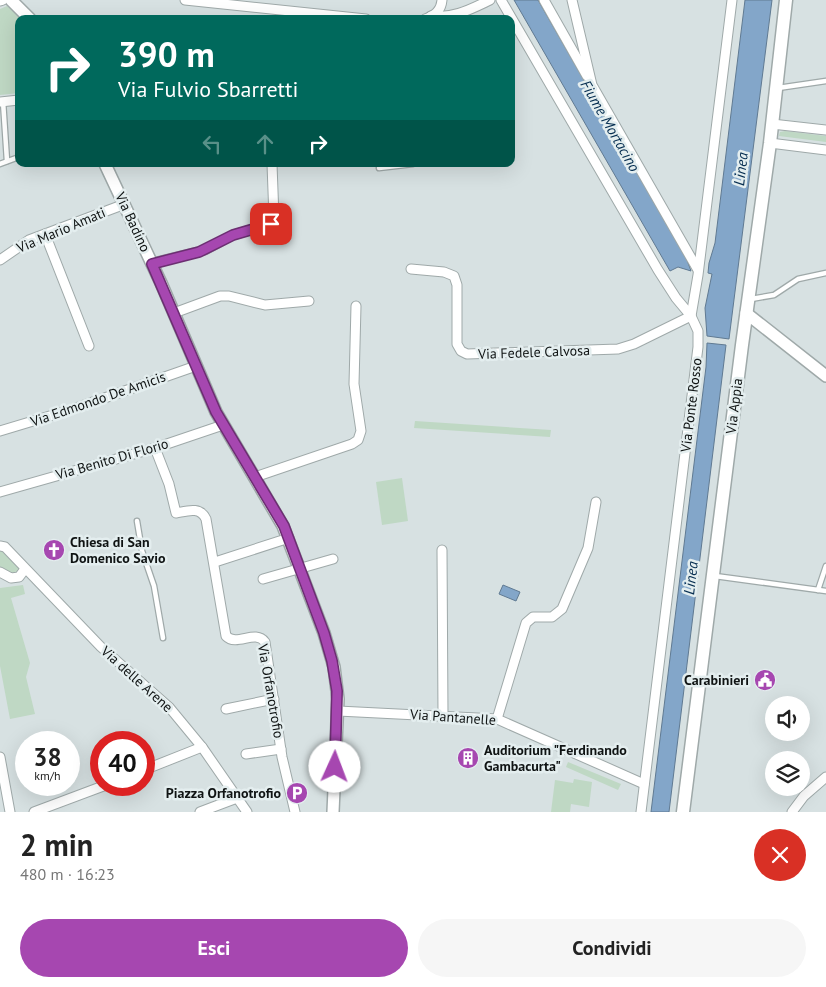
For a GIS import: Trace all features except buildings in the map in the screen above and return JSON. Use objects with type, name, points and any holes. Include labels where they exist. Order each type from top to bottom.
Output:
[{"type":"main road","name":"Via Appia","points":[[683,812],[711,576],[770,143],[786,0]]},
{"type":"street","points":[[11,0],[26,15]]},
{"type":"street","points":[[185,0],[328,15]]},
{"type":"street","points":[[432,15],[439,10],[442,0]]},
{"type":"street","points":[[457,15],[490,0]]},
{"type":"street","points":[[501,0],[508,15]]},
{"type":"street","points":[[544,0],[698,273]]},
{"type":"street","points":[[572,0],[592,85]]},
{"type":"street","name":"Via Ponte Rosso","points":[[641,812],[698,348],[698,331],[692,314],[732,0]]},
{"type":"street","points":[[515,30],[658,270],[676,298],[692,314]]},
{"type":"street","points":[[2,101],[15,100]]},
{"type":"street","points":[[772,124],[826,130]]},
{"type":"street","points":[[770,143],[826,150]]},
{"type":"street","name":"Via Badino","points":[[107,167],[223,425],[279,516],[289,538],[331,655],[338,711],[333,812]]},
{"type":"street","points":[[152,264],[199,252],[233,235],[271,224],[274,218],[272,167]]},
{"type":"street","name":"Via Mario Amati","points":[[0,260],[24,243],[125,204]]},
{"type":"street","points":[[45,234],[89,346]]},
{"type":"street","name":"Via Fedele Calvosa","points":[[411,269],[448,273],[456,279],[457,344],[461,351],[467,354],[618,349],[634,344],[692,314]]},
{"type":"street","points":[[174,313],[223,295],[266,305],[309,301]]},
{"type":"street","points":[[255,477],[352,444],[358,440],[361,434],[361,424],[354,380],[356,306]]},
{"type":"street","points":[[746,313],[826,376]]},
{"type":"street","name":"Via Edmondo De Amicis","points":[[0,431],[73,409],[196,366]]},
{"type":"street","name":"Via Benito Di Florio","points":[[0,492],[155,448],[223,425]]},
{"type":"street","points":[[155,448],[169,484],[176,513],[195,510],[205,516],[215,562],[289,538]]},
{"type":"street","points":[[497,719],[526,623],[533,617],[554,616],[564,606],[588,548],[596,502]]},
{"type":"street","name":"Via delle Arene","points":[[2,545],[101,647],[164,702],[202,747],[246,812]]},
{"type":"street","points":[[442,550],[443,715]]},
{"type":"street","points":[[263,579],[300,570],[333,559]]},
{"type":"street","name":"Via Orfanotrofio","points":[[215,562],[225,633],[228,638],[233,640],[258,637],[263,640],[281,749],[295,812]]},
{"type":"street","points":[[15,578],[25,569]]},
{"type":"street","points":[[0,572],[15,578]]},
{"type":"street","points":[[0,580],[15,578],[35,579]]},
{"type":"street","points":[[226,709],[274,699]]},
{"type":"street","name":"Via Pantanelle","points":[[338,711],[497,719],[644,784]]},
{"type":"street","points":[[155,766],[202,747]]},
{"type":"street","points":[[246,754],[281,749]]},
{"type":"street","points":[[0,757],[10,812]]},
{"type":"street","points":[[792,812],[804,796],[826,777]]},
{"type":"street","points":[[34,812],[90,791]]},
{"type":"street","points":[[200,812],[237,798]]},
{"type":"lane","points":[[776,88],[826,81]]},
{"type":"lane","points":[[2,101],[7,161]]},
{"type":"lane","points":[[0,164],[15,158]]},
{"type":"lane","points":[[379,168],[388,167]]},
{"type":"lane","points":[[748,299],[774,295],[798,279],[826,273]]},
{"type":"lane","points":[[137,521],[143,555],[154,586],[163,638]]},
{"type":"lane","points":[[818,590],[826,566]]},
{"type":"lane","points":[[711,576],[826,590]]},
{"type":"green space","points":[[7,6],[19,15],[15,15],[15,93],[0,95],[0,9]]},
{"type":"green space","points":[[780,132],[826,136],[826,142],[779,136]]},
{"type":"green space","points":[[415,421],[551,430],[550,437],[414,428]]},
{"type":"green space","points":[[402,478],[408,521],[382,525],[376,482]]},
{"type":"green space","points":[[0,549],[4,549],[22,569],[18,575],[11,575],[0,568]]},
{"type":"green space","points":[[23,585],[25,594],[11,598],[30,663],[26,677],[35,714],[10,719],[0,666],[0,588]]},
{"type":"green space","points":[[568,762],[621,784],[618,790],[566,767]]},
{"type":"green space","points":[[574,779],[592,782],[589,807],[571,804],[570,812],[551,812],[555,780],[573,783]]},
{"type":"water","name":"Fiume Mortacino","points":[[514,0],[538,0],[687,260],[691,271],[678,267],[670,271]]},
{"type":"water","name":"Linea","points":[[745,0],[772,0],[729,339],[707,336],[705,308],[712,274],[708,273],[709,263],[715,243]]},
{"type":"water","name":"Linea","points":[[707,343],[726,345],[669,812],[651,812],[706,367]]},
{"type":"water","points":[[503,585],[520,592],[516,601],[499,594]]},
{"type":"place","name":"Chiesa di San Domenico Savio","points":[[54,550]]},
{"type":"place","name":"Carabinieri","points":[[765,680]]},
{"type":"place","name":"Auditorium \"Ferdinando Gambacurta\"","points":[[468,758]]},
{"type":"place","name":"Piazza Orfanotrofio","points":[[297,793]]},
{"type":"route","points":[[271,224],[233,235],[209,249],[152,264],[216,412],[284,526],[324,633],[332,661],[338,700],[335,767]]}]
